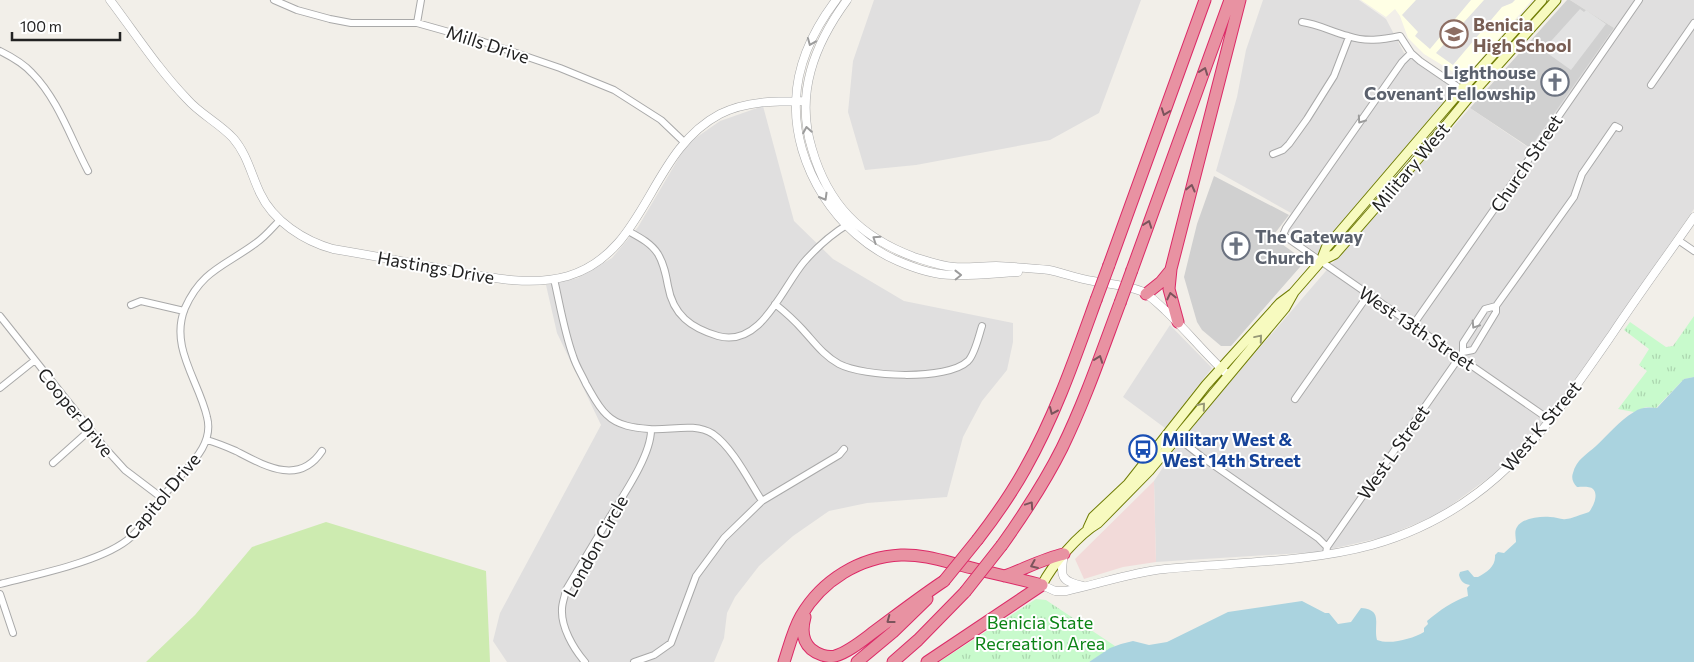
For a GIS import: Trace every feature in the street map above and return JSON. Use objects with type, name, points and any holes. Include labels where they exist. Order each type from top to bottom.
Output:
[{"type":"highway","points":[[857,662],[893,632],[944,581],[978,539],[1015,486],[1042,436],[1070,373],[1205,0]]},
{"type":"highway","points":[[893,662],[965,592],[1002,545],[1036,496],[1062,448],[1081,406],[1230,0]]},
{"type":"highway","points":[[1178,322],[1169,289],[1171,269],[1224,56],[1240,0]]},
{"type":"highway","points":[[1146,294],[1161,282],[1171,269]]},
{"type":"highway","points":[[784,662],[794,629],[801,615],[832,580],[845,571],[877,558],[902,554],[931,558],[1042,585]]},
{"type":"highway","points":[[1005,576],[1052,556],[1064,554]]},
{"type":"highway","points":[[807,608],[802,628],[807,646],[824,656],[835,656],[868,636],[944,581]]},
{"type":"highway","points":[[927,662],[1042,585]]},
{"type":"main road","name":"Military West","points":[[1042,585],[1064,554],[1088,528],[1093,517],[1128,484],[1221,369],[1280,303],[1294,292],[1321,261],[1326,248],[1462,89],[1542,0]]},
{"type":"main road","name":"Military West","points":[[1321,261],[1335,254],[1470,96],[1556,0]]},
{"type":"main road","name":"Military West","points":[[1088,528],[1098,523],[1177,437],[1285,308],[1294,292]]},
{"type":"street","name":"Hastings Drive","points":[[110,0],[186,98],[195,108],[222,128],[239,145],[260,193],[280,220],[304,237],[322,246],[457,272],[516,280],[554,279],[579,272],[600,260],[620,242],[684,142],[703,125],[720,114],[752,104],[805,101]]},
{"type":"street","name":"Mills Drive","points":[[274,0],[297,10],[330,19],[351,23],[418,24],[481,41],[598,82],[661,120],[684,142]]},
{"type":"street","points":[[418,24],[422,0]]},
{"type":"street","points":[[836,0],[820,22],[812,39],[802,69],[796,101],[801,142],[807,162],[827,202],[845,226],[878,251],[899,261],[952,276],[1050,271]]},
{"type":"street","points":[[846,0],[820,43],[811,70],[805,101],[806,124],[815,159],[834,198],[853,221],[883,244],[936,264],[953,267],[996,266],[1050,271],[1091,281],[1116,284],[1146,294],[1178,322],[1228,376]]},
{"type":"street","name":"Church Street","points":[[1413,325],[1639,0]]},
{"type":"street","points":[[1302,22],[1349,37],[1371,40],[1400,36],[1411,53],[1420,61],[1470,96]]},
{"type":"street","points":[[1651,85],[1694,24]]},
{"type":"street","points":[[1272,154],[1283,150],[1289,144],[1307,119],[1334,76],[1349,37]]},
{"type":"street","points":[[0,51],[24,65],[42,84],[88,171]]},
{"type":"street","name":"West 13th Street","points":[[1411,53],[1402,62],[1368,110],[1283,235],[1413,325],[1462,354],[1550,420]]},
{"type":"street","name":"West L Street","points":[[1462,354],[1473,350],[1496,312],[1496,306],[1574,196],[1582,174],[1615,126],[1619,128]]},
{"type":"street","name":"West K Street","points":[[1042,585],[1058,591],[1088,587],[1148,571],[1370,546],[1413,530],[1442,516],[1459,506],[1503,473],[1528,448],[1564,404],[1694,217]]},
{"type":"street","name":"Capitol Drive","points":[[0,584],[89,559],[118,547],[130,538],[147,520],[162,498],[187,469],[207,440],[208,419],[204,404],[183,353],[180,336],[184,311],[198,285],[209,274],[257,242],[280,220]]},
{"type":"street","points":[[628,230],[647,243],[658,254],[664,267],[671,300],[675,308],[696,328],[723,338],[739,337],[756,328],[804,262],[837,230],[853,221]]},
{"type":"street","points":[[1678,240],[1694,251]]},
{"type":"street","points":[[554,279],[573,357],[591,394],[607,416],[624,426],[651,430],[677,427],[697,428],[711,433],[721,440],[762,501]]},
{"type":"street","points":[[1295,400],[1368,295]]},
{"type":"street","points":[[131,305],[141,301],[184,311]]},
{"type":"street","points":[[775,304],[792,318],[831,359],[849,368],[867,373],[899,375],[938,373],[959,367],[970,360],[982,326]]},
{"type":"street","name":"West L Street","points":[[1326,550],[1462,354],[1463,343],[1485,309],[1496,306]]},
{"type":"street","name":"Cooper Drive","points":[[0,316],[116,461],[162,498]]},
{"type":"street","points":[[0,388],[35,360]]},
{"type":"street","points":[[53,464],[90,430]]},
{"type":"street","name":"London Circle","points":[[585,662],[577,653],[564,625],[562,608],[566,590],[644,456],[651,438],[651,430]]},
{"type":"street","points":[[1169,431],[1318,538],[1326,550]]},
{"type":"street","points":[[207,440],[235,450],[272,469],[301,468],[310,465],[322,451]]},
{"type":"street","points":[[634,662],[654,656],[671,643],[696,576],[724,538],[762,501],[839,455],[844,448]]},
{"type":"street","points":[[1064,554],[1062,576],[1071,583],[1088,587]]},
{"type":"street","points":[[0,594],[13,633]]},
{"type":"shaded area","points":[[874,0],[1141,0],[1099,113],[1050,140],[916,165],[865,170],[848,112],[853,61]]},
{"type":"shaded area","points":[[1263,0],[1359,0],[1386,19],[1404,53],[1456,89],[1318,254],[1281,229],[1291,213],[1216,171],[1237,97],[1246,50]]},
{"type":"shaded area","name":"Benicia High School","points":[[1361,0],[1532,0],[1466,76],[1460,76],[1424,54],[1408,38],[1400,16],[1395,9],[1386,17]]},
{"type":"shaded area","points":[[1416,0],[1471,0],[1430,49],[1415,36],[1418,32],[1402,15]]},
{"type":"shaded area","points":[[1484,0],[1515,0],[1502,7],[1453,65],[1436,53]]},
{"type":"shaded area","points":[[1567,0],[1570,0],[1614,28],[1530,148],[1470,108]]},
{"type":"shaded area","points":[[1570,0],[1694,0],[1694,209],[1550,416],[1498,471],[1439,514],[1384,537],[1318,552],[1156,562],[1154,481],[1183,437],[1331,265],[1470,108],[1529,148],[1614,28]]},
{"type":"shaded area","points":[[1580,9],[1584,12],[1586,10],[1606,24],[1571,70],[1543,50]]},
{"type":"shaded area","points":[[763,106],[794,221],[833,259],[904,301],[1013,323],[1013,342],[1007,370],[982,401],[963,437],[947,497],[867,503],[829,511],[793,536],[759,566],[735,597],[727,613],[724,638],[714,662],[507,662],[493,641],[500,613],[601,425],[557,333],[546,285],[578,278],[612,258],[638,227],[687,144],[720,121]]},
{"type":"shaded area","points":[[1214,176],[1289,215],[1272,237],[1300,257],[1302,261],[1300,267],[1231,346],[1221,346],[1202,330],[1197,322],[1184,277],[1197,224]]},
{"type":"shaded area","points":[[1170,325],[1212,368],[1165,428],[1123,397]]},
{"type":"shaded area","points":[[1154,481],[1156,562],[1123,567],[1084,579],[1075,559]]},
{"type":"green space","points":[[1694,316],[1694,377],[1684,379],[1656,408],[1646,407],[1634,412],[1618,409],[1647,371],[1639,365],[1649,349],[1624,330],[1630,322],[1666,347],[1673,346]]},
{"type":"green space","points":[[326,522],[486,571],[490,662],[146,662],[195,615],[252,547]]},
{"type":"green space","name":"Benicia State Recreation Area","points":[[1036,599],[1046,600],[1115,646],[1089,662],[939,662]]},
{"type":"water","points":[[1694,377],[1694,662],[1089,662],[1110,648],[1121,644],[1133,641],[1149,645],[1167,642],[1228,612],[1302,601],[1325,613],[1329,613],[1338,624],[1351,622],[1361,608],[1368,609],[1375,615],[1377,640],[1394,642],[1419,635],[1424,632],[1424,628],[1428,624],[1427,621],[1432,617],[1452,603],[1468,596],[1467,588],[1470,585],[1462,581],[1459,575],[1460,572],[1468,570],[1474,577],[1478,577],[1488,571],[1494,562],[1495,555],[1498,552],[1504,553],[1516,542],[1516,530],[1519,524],[1537,517],[1564,519],[1589,512],[1595,501],[1595,492],[1590,487],[1577,487],[1572,479],[1574,468],[1579,461],[1637,410],[1657,408],[1684,379]]},
{"type":"place","name":"Benicia High School","points":[[1454,34]]},
{"type":"place","name":"Lighthouse Covenant Fellowship","points":[[1555,82]]},
{"type":"place","name":"The Gateway Church","points":[[1236,246]]},
{"type":"place","name":"Military West & West 14th Street","points":[[1143,449]]}]
